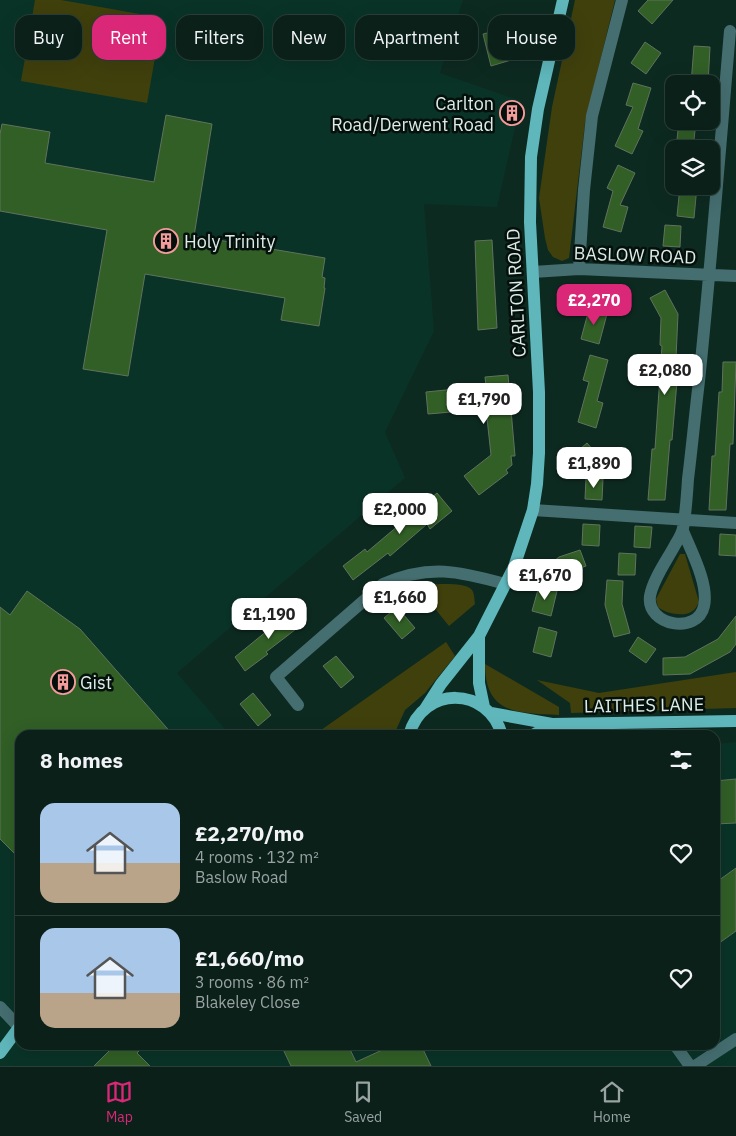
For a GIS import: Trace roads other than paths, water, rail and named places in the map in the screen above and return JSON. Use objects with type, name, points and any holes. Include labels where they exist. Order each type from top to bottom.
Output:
[{"type":"main road","name":"CARLTON ROAD","points":[[411,730],[441,684],[480,636],[520,551],[533,510],[539,453],[539,392],[529,205],[538,109],[563,0]]},
{"type":"main road","name":"CARLTON ROAD","points":[[480,636],[479,683],[487,710],[501,730]]},
{"type":"main road","name":"LAITHES LANE","points":[[425,709],[439,700],[454,698],[470,700],[487,710],[552,724],[736,720]]},
{"type":"main road","name":"LAITHES LANE","points":[[542,730],[552,724]]},
{"type":"main road","points":[[0,1053],[15,1034]]},
{"type":"street","points":[[579,269],[584,190],[592,116],[622,0]]},
{"type":"street","points":[[684,525],[701,576],[704,607],[698,617],[690,622],[678,624],[665,621],[656,616],[650,606],[650,595],[684,525],[710,275],[730,31]]},
{"type":"street","name":"BASLOW ROAD","points":[[533,272],[579,269],[736,276]]},
{"type":"street","points":[[533,510],[684,525],[736,523]]},
{"type":"street","points":[[298,705],[276,677],[383,584],[418,572],[447,571],[471,574],[505,584]]},
{"type":"street","points":[[0,1007],[15,1022]]},
{"type":"street","points":[[720,1050],[736,1039]]},
{"type":"street","points":[[679,1050],[690,1066]]},
{"type":"street","points":[[696,1066],[720,1050]]},
{"type":"place","name":"Carlton Road/Derwent Road","points":[[512,113]]},
{"type":"place","name":"Holy Trinity","points":[[166,241]]},
{"type":"place","name":"Gist","points":[[63,682]]}]
